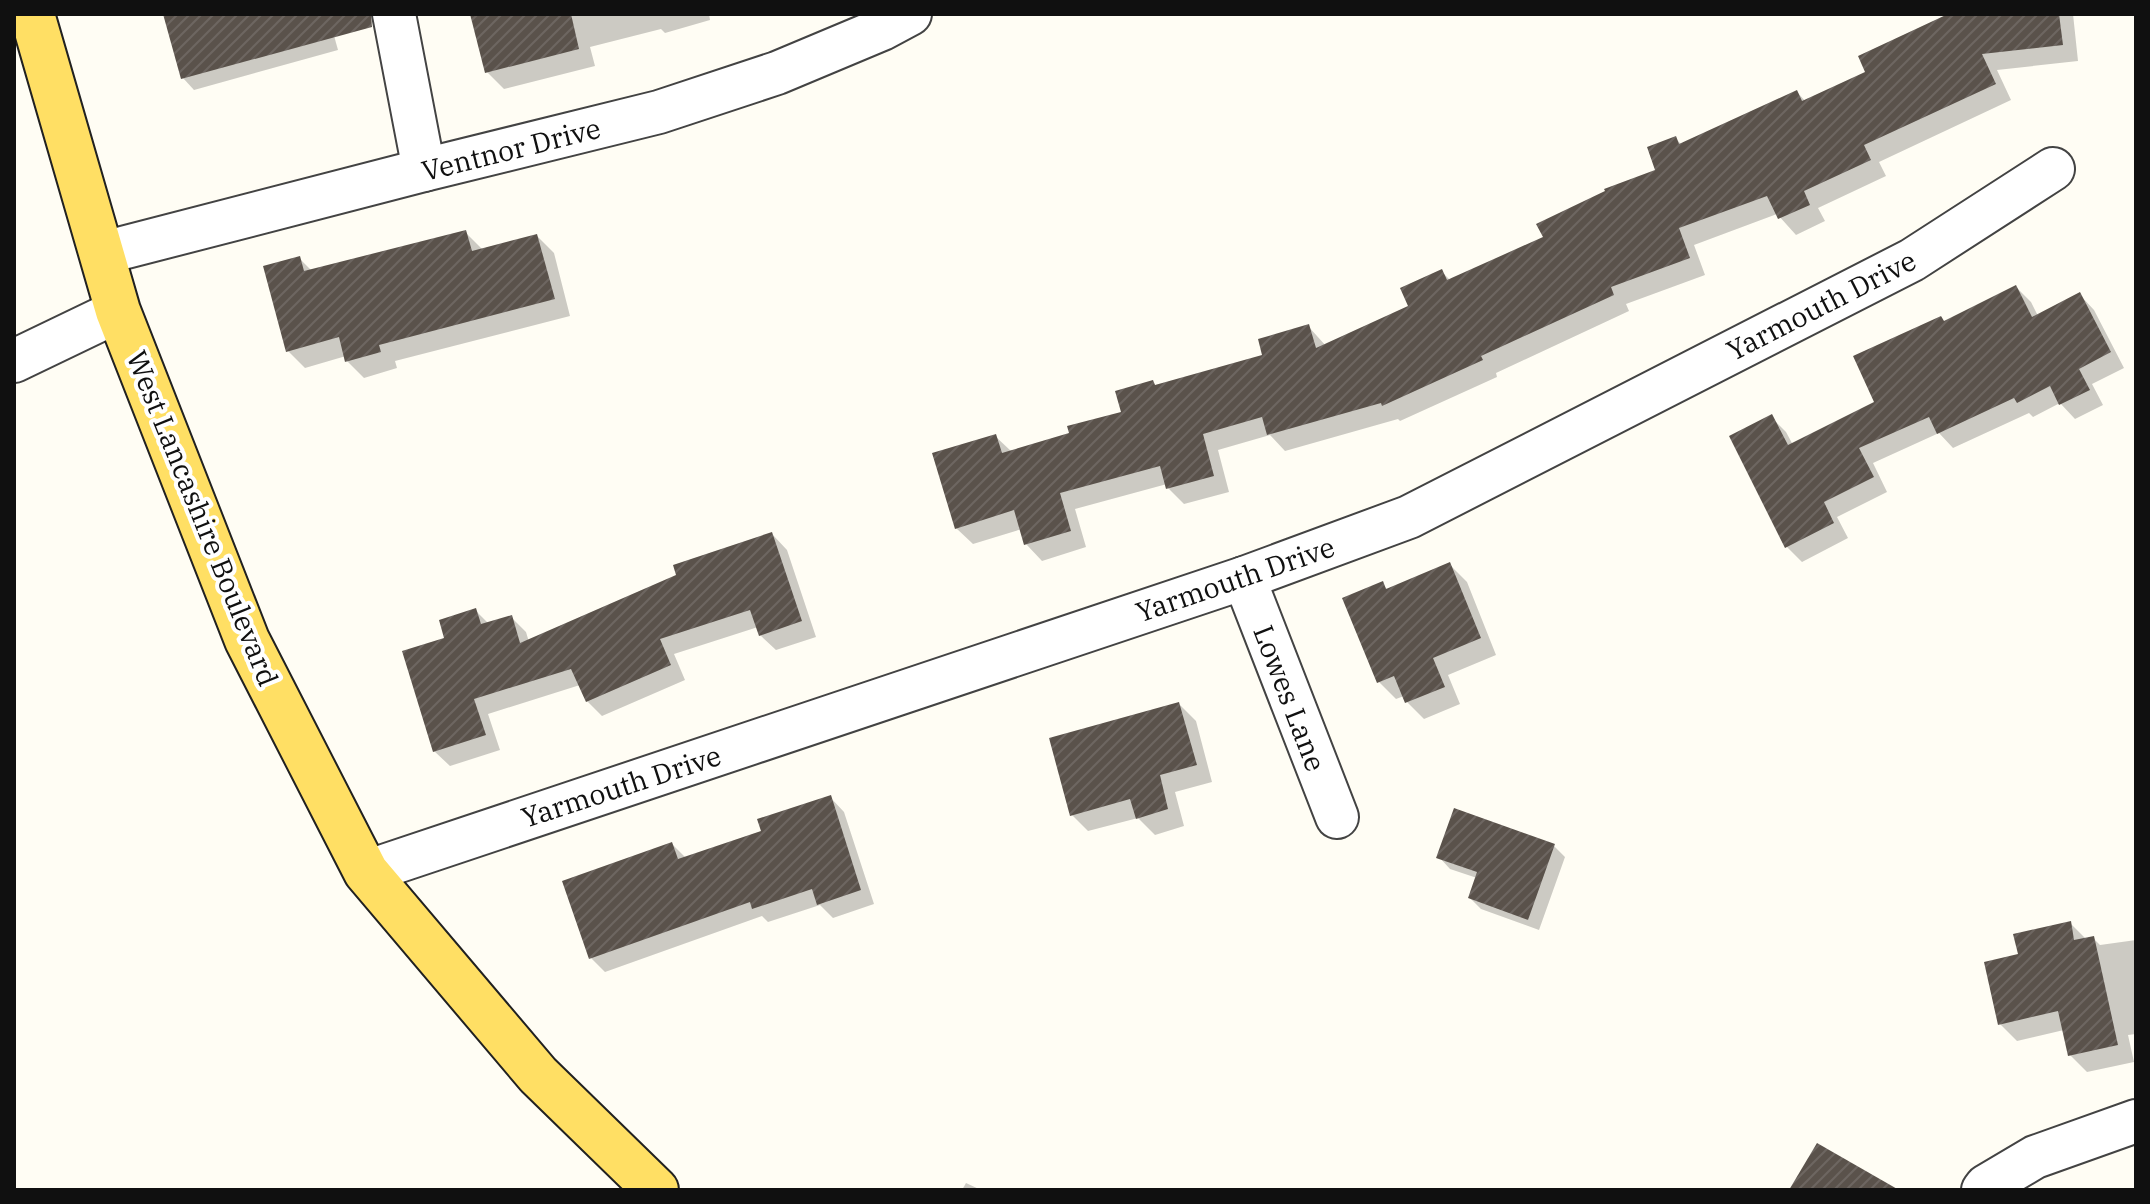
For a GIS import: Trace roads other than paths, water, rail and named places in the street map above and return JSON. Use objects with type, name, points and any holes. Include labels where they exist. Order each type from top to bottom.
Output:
[{"type":"main road","name":"West Lancashire Boulevard","points":[[32,14],[118,311],[247,640],[366,872],[538,1075],[656,1190]]},
{"type":"street","points":[[394,14],[424,170]]},
{"type":"street","name":"Ventnor Drive","points":[[103,253],[659,112],[777,73],[910,14]]},
{"type":"street","name":"Yarmouth Drive","points":[[366,872],[1244,578],[1409,517],[1912,260],[2053,169]]},
{"type":"street","points":[[14,361],[118,311]]},
{"type":"street","name":"Lowes Lane","points":[[1244,578],[1337,817]]},
{"type":"street","points":[[1983,1190],[2035,1157],[2136,1121]]}]
